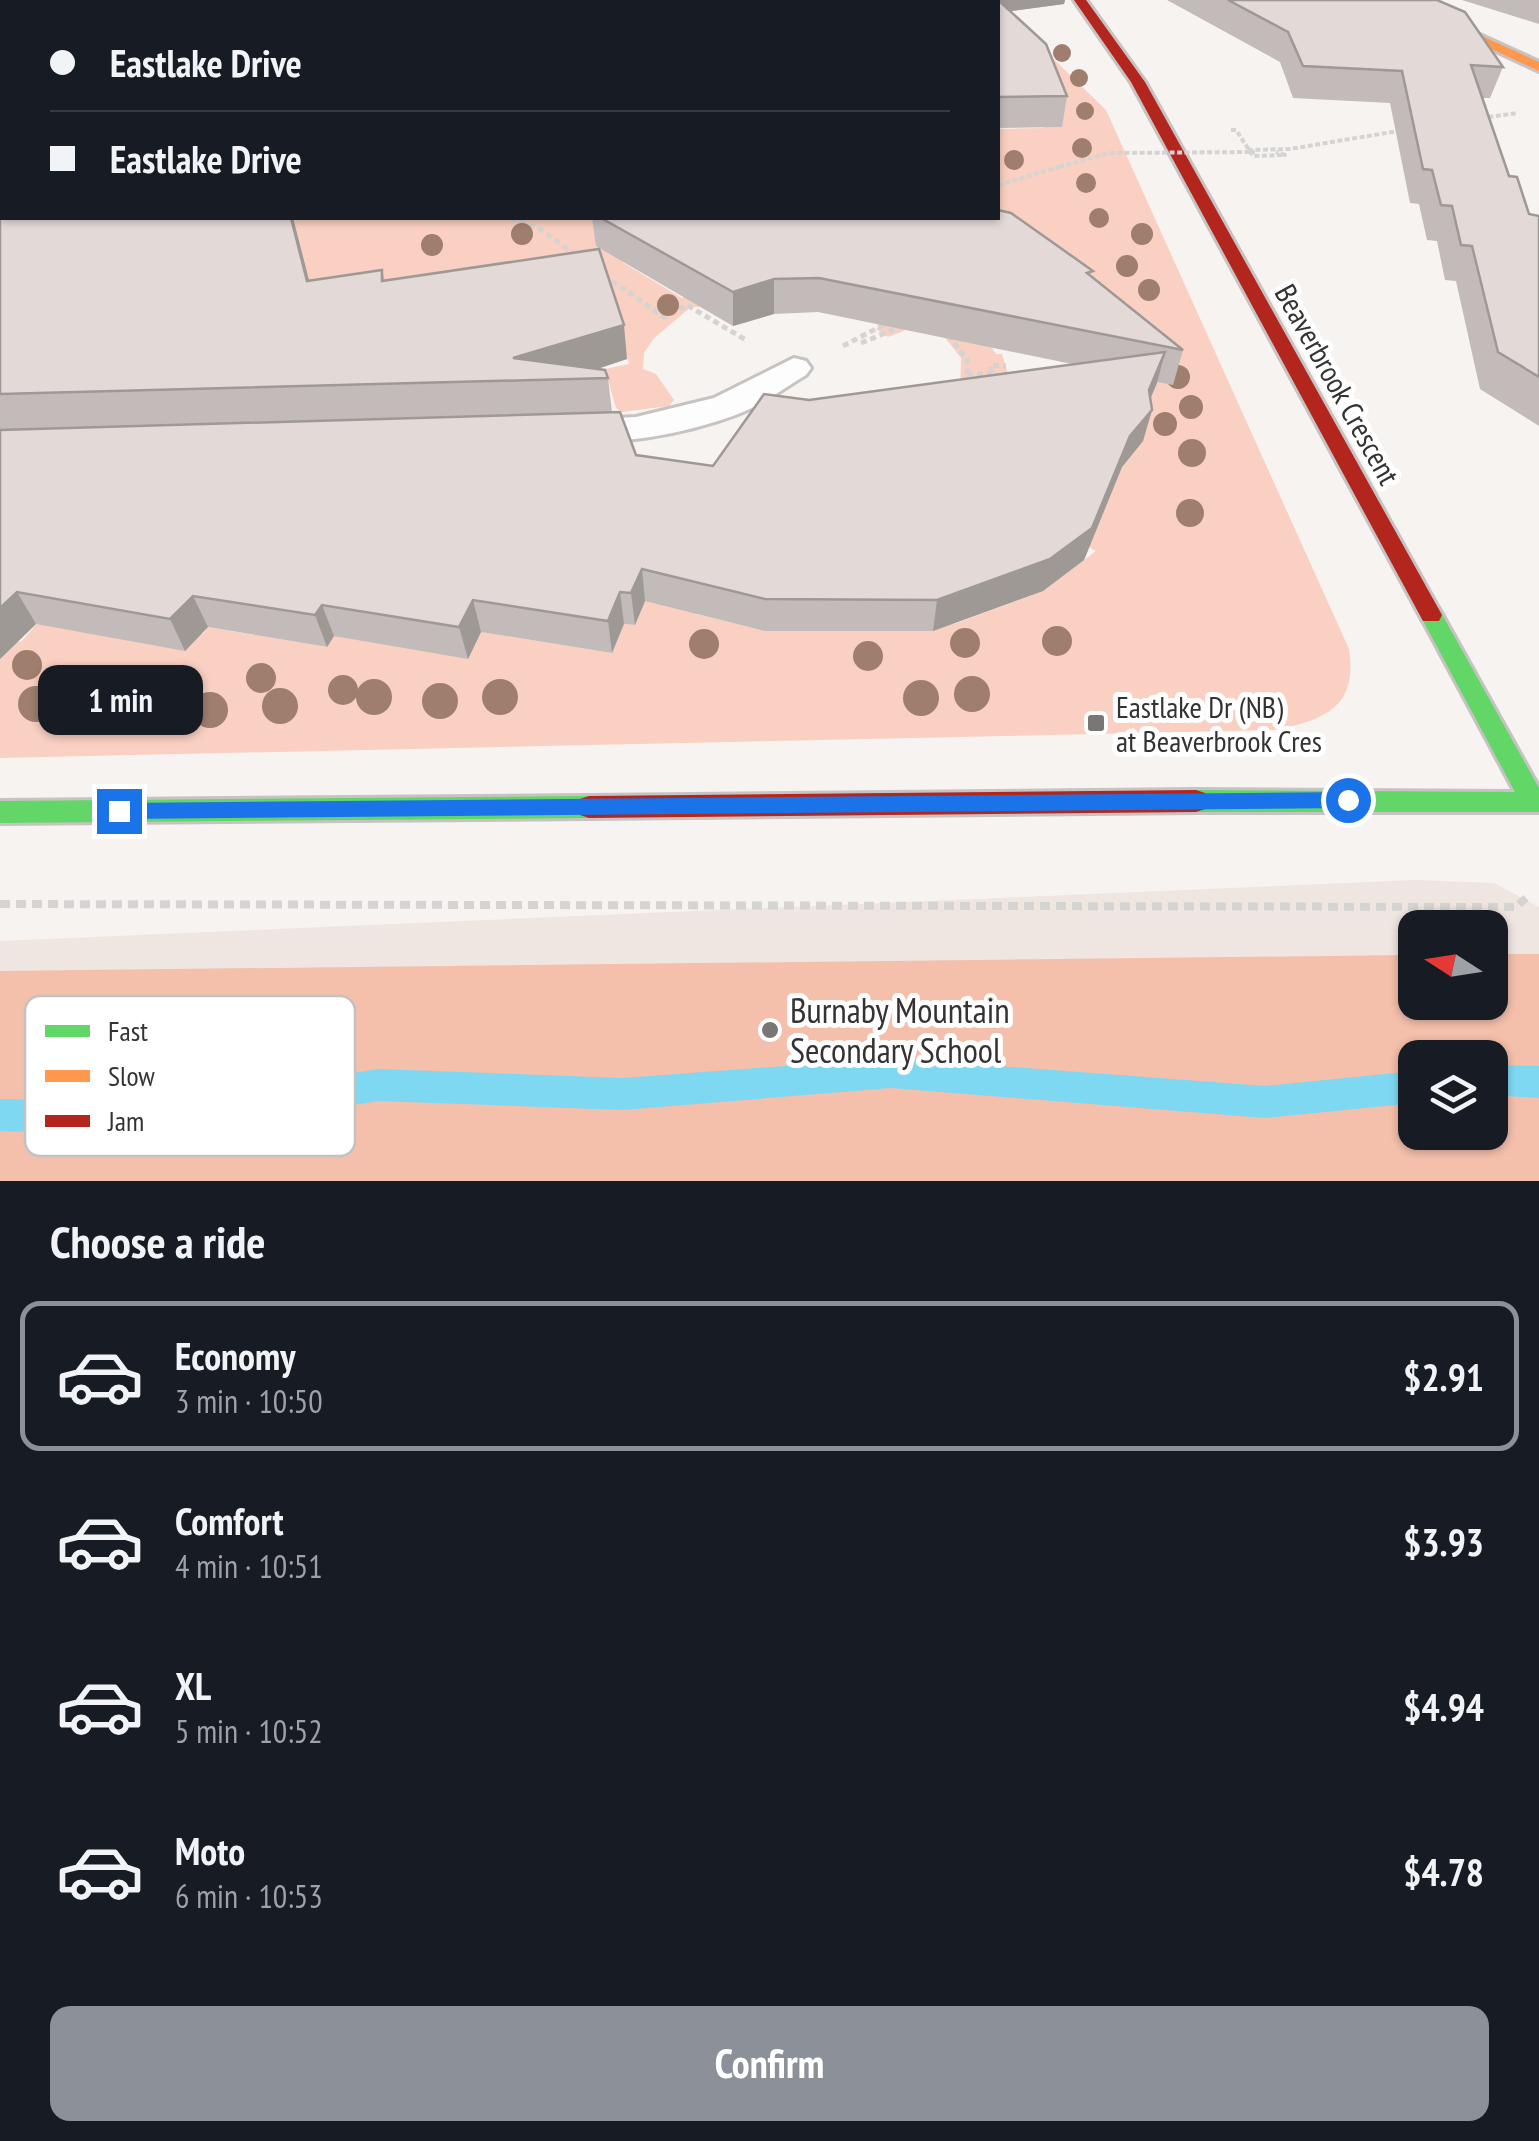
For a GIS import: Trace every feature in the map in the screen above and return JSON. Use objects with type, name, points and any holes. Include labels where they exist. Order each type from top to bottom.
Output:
[{"type":"street","name":"Beaverbrook Crescent","points":[[1080,0],[1138,82],[1537,805]]},
{"type":"street","points":[[1393,0],[1539,67]]},
{"type":"street","points":[[0,812],[1348,800],[1537,805]]},
{"type":"lane","points":[[525,430],[636,428],[726,406],[794,368]]},
{"type":"path","points":[[1464,121],[1520,112]]},
{"type":"path","points":[[1250,153],[1409,129]]},
{"type":"path","points":[[1231,130],[1236,130],[1250,153]]},
{"type":"path","points":[[1000,185],[1108,153],[1285,156],[1250,153]]},
{"type":"path","points":[[516,220],[538,228],[582,259]]},
{"type":"path","points":[[592,266],[664,317],[699,301]]},
{"type":"path","points":[[687,305],[794,368]]},
{"type":"path","points":[[794,368],[879,330],[900,313]]},
{"type":"path","points":[[794,368],[915,321]]},
{"type":"path","points":[[956,325],[943,329],[967,359],[968,400]]},
{"type":"path","points":[[954,342],[970,340]]},
{"type":"path","points":[[986,398],[991,365],[1006,366]]},
{"type":"path","points":[[967,374],[991,374]]},
{"type":"path","points":[[990,383],[1007,384]]},
{"type":"path","points":[[0,904],[1516,908],[1526,898]]},
{"type":"shaded area","points":[[1000,7],[1106,110],[1349,649],[1348,685],[1334,708],[1323,715],[1274,730],[0,758],[0,658],[15,641],[21,642],[97,555],[203,634],[208,627],[326,647],[334,636],[481,632],[612,653],[624,624],[635,625],[670,536],[727,468],[960,399],[961,358],[931,320],[888,337],[876,329],[904,308],[691,307],[654,338],[644,353],[643,369],[656,374],[674,400],[669,406],[622,412],[616,408],[605,369],[629,364],[611,309],[391,315],[0,228],[234,220],[716,220],[622,262],[682,298],[717,284],[1000,220],[1000,129],[1045,128]],"holes":[[[980,330],[1137,384],[1008,374],[1002,354],[996,354]],[[1065,534],[1096,551],[1043,591],[954,624],[862,631],[766,631],[696,614]]]},
{"type":"shaded area","name":"Burnaby Mountain Secondary School","points":[[1416,880],[1494,883],[1539,907],[1539,1181],[0,1181],[0,941]]},
{"type":"shaded area","name":"Burnaby Mountain Secondary School","points":[[1508,954],[1539,954],[1539,1181],[0,1181],[0,971],[1398,955],[1398,1020],[1508,1020]]},
{"type":"building","points":[[1228,0],[1437,0],[1465,12],[1503,67],[1471,65],[1509,176],[1517,177],[1529,214],[1539,216],[1539,377],[1498,352],[1472,246],[1461,245],[1452,206],[1441,205],[1432,170],[1423,169],[1402,71],[1303,66],[1288,32]]},
{"type":"building","points":[[1000,2],[1046,44],[1067,96],[1000,97]]},
{"type":"building","points":[[1000,210],[1011,213],[1093,271],[1087,273],[1183,350],[819,278],[774,279],[733,292],[605,220],[1000,220]]},
{"type":"building","points":[[0,220],[292,220],[307,281],[382,270],[382,281],[599,249],[624,325],[513,358],[605,370],[608,378],[0,394]]},
{"type":"building","points":[[1165,352],[1149,390],[1152,410],[1130,436],[1092,528],[1050,559],[937,600],[765,599],[642,569],[631,593],[620,592],[608,621],[473,600],[459,627],[322,605],[315,615],[193,596],[170,619],[17,592],[0,608],[0,430],[620,412],[636,455],[713,466],[764,394],[809,400]]},
{"type":"waterway","points":[[355,1089],[378,1085],[623,1094],[891,1073],[1265,1102],[1398,1089]]},
{"type":"waterway","points":[[1508,1081],[1539,1082]]},
{"type":"waterway","points":[[0,1115],[25,1116]]},
{"type":"traffic: fast","points":[[1431,615],[1534,803]]},
{"type":"traffic: fast","points":[[1196,801],[1534,803]]},
{"type":"traffic: fast","points":[[0,812],[589,807]]},
{"type":"traffic: slow","points":[[1393,0],[1539,67]]},
{"type":"traffic: jam","points":[[1080,0],[1138,82],[1431,615]]},
{"type":"traffic: jam","points":[[589,807],[1196,801]]},
{"type":"place","name":"Eastlake Dr (NB) at Beaverbrook Cres","points":[[1096,723]]},
{"type":"place","name":"Burnaby Mountain Secondary School","points":[[770,1030]]},
{"type":"route","points":[[119,811],[1348,800]]}]
